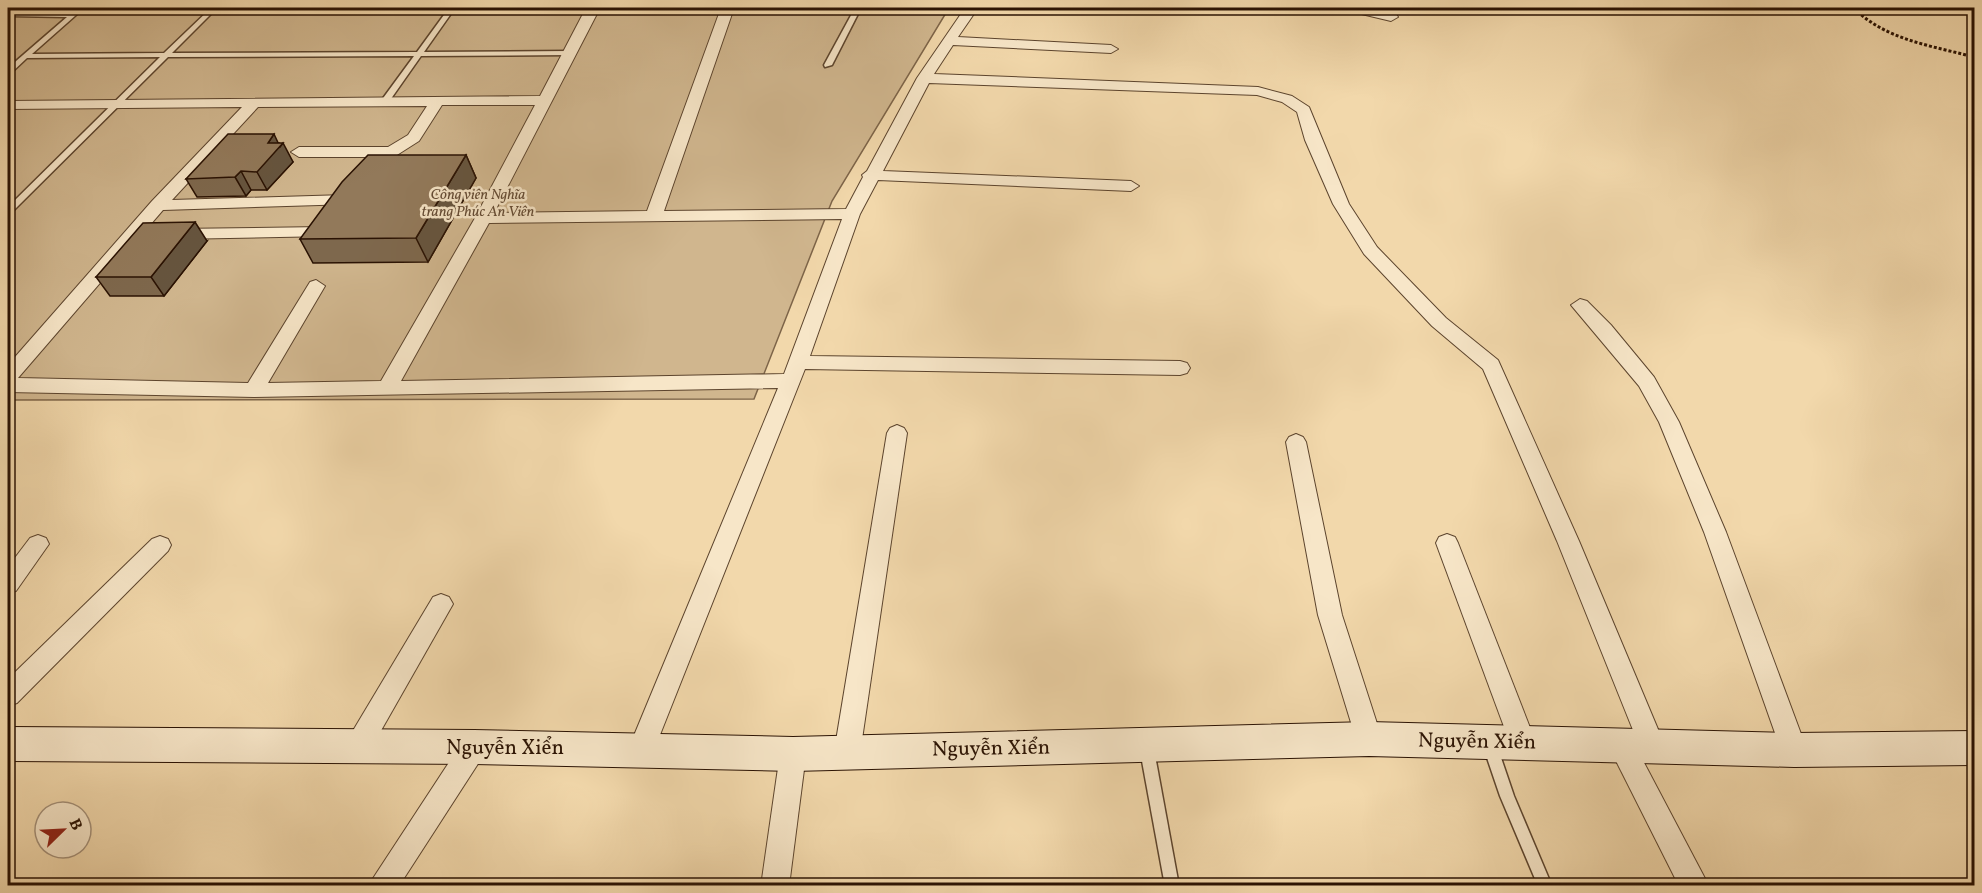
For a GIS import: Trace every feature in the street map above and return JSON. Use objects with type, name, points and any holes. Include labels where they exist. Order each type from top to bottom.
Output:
[{"type":"main road","name":"Nguyễn Xiển","points":[[8,744],[474,747],[793,754],[1369,739],[1794,750],[1974,748]]},
{"type":"street","points":[[386,389],[483,218],[542,100],[592,8]]},
{"type":"street","points":[[654,215],[727,8]]},
{"type":"street","points":[[641,750],[791,381],[852,214],[870,175],[924,78],[971,8]]},
{"type":"street","points":[[1354,8],[1391,17]]},
{"type":"street","points":[[947,41],[1111,49]]},
{"type":"street","points":[[924,78],[1258,91],[1287,99],[1304,110],[1313,140],[1341,204],[1370,250],[1439,322],[1491,365],[1568,541],[1636,745],[1695,885]]},
{"type":"street","points":[[8,105],[542,100]]},
{"type":"street","points":[[8,377],[158,205],[255,102]]},
{"type":"street","points":[[313,247],[353,192],[391,152],[414,138],[437,102]]},
{"type":"street","points":[[299,152],[391,152]]},
{"type":"street","points":[[870,175],[1131,186]]},
{"type":"street","points":[[158,205],[353,192]]},
{"type":"street","points":[[483,218],[852,214]]},
{"type":"street","points":[[133,235],[324,232]]},
{"type":"street","points":[[254,390],[316,286]]},
{"type":"street","points":[[1580,305],[1604,329],[1647,382],[1669,422],[1715,532],[1794,750]]},
{"type":"street","points":[[798,362],[1180,368]]},
{"type":"street","points":[[8,385],[254,390],[791,381]]},
{"type":"street","points":[[847,753],[897,433]]},
{"type":"street","points":[[1296,442],[1330,615],[1369,739]]},
{"type":"street","points":[[1447,543],[1506,743]]},
{"type":"street","points":[[8,584],[38,544]]},
{"type":"street","points":[[8,695],[160,545]]},
{"type":"street","points":[[357,748],[441,604]]},
{"type":"street","points":[[382,885],[474,747]]},
{"type":"street","points":[[775,885],[793,754]]},
{"type":"lane","points":[[8,71],[81,8]]},
{"type":"lane","points":[[8,212],[214,8]]},
{"type":"lane","points":[[386,101],[452,8]]},
{"type":"lane","points":[[828,65],[858,8]]},
{"type":"lane","points":[[8,14],[73,15]]},
{"type":"lane","points":[[25,56],[570,52]]},
{"type":"lane","points":[[1506,743],[1507,796],[1545,885]]},
{"type":"lane","points":[[1146,746],[1172,885]]},
{"type":"path","points":[[1854,8],[1861,18],[1892,32],[1974,57]]},
{"type":"green space","name":"Công viên Nghĩa trang Phúc An Viên","points":[[8,8],[949,8],[832,201],[754,399],[8,400]]},
{"type":"building","points":[[228,134],[274,134],[268,143],[283,143],[257,172],[241,171],[235,177],[186,179]]},
{"type":"building","points":[[368,155],[466,155],[416,238],[300,239],[342,182]]},
{"type":"building","points":[[195,222],[151,277],[96,277],[143,223]]}]
